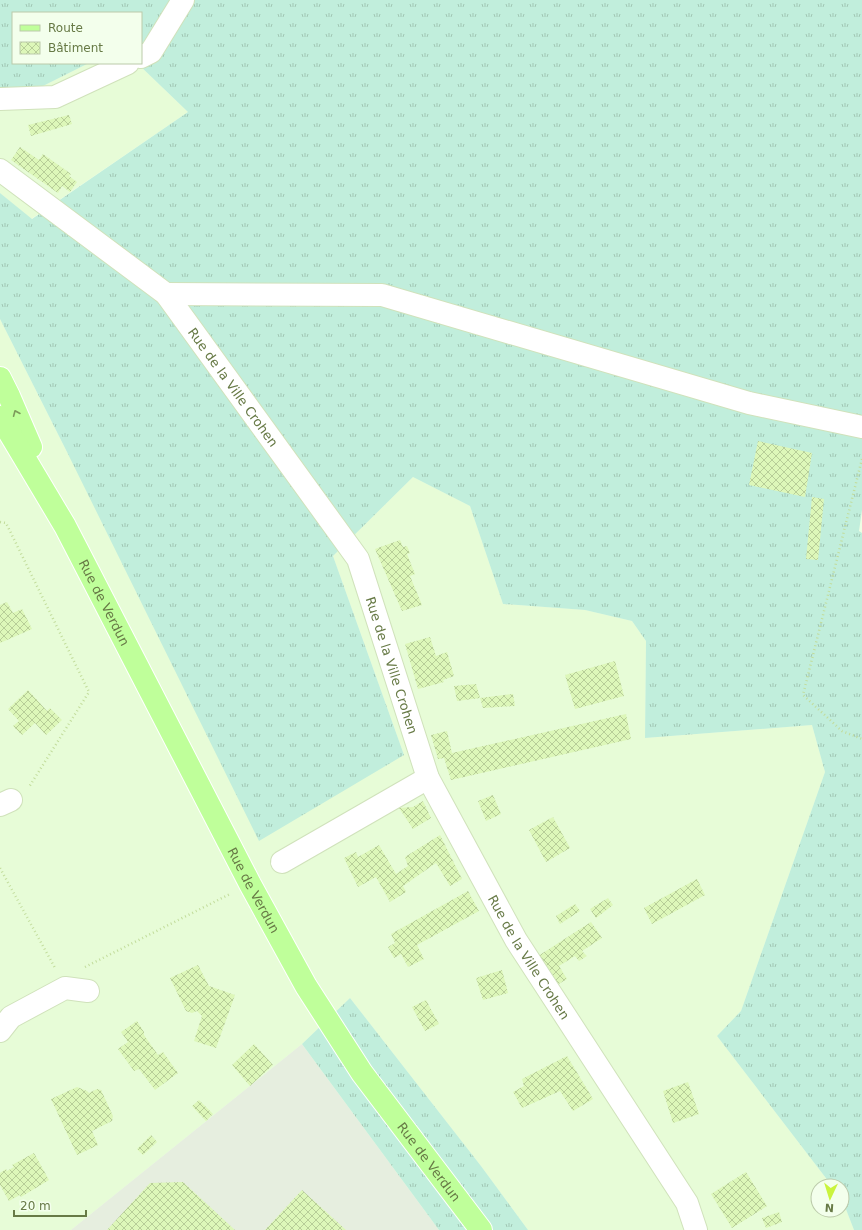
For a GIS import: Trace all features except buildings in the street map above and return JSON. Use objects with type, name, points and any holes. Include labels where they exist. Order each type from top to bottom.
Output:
[{"type":"main road","name":"Rue de Verdun","points":[[0,378],[65,526]]},
{"type":"main road","name":"Rue de Verdun","points":[[0,417],[65,526],[250,884],[306,986],[362,1073],[481,1230]]},
{"type":"street","points":[[142,56],[151,52],[184,0]]},
{"type":"street","points":[[0,99],[55,97],[126,64]]},
{"type":"street","name":"Rue de la Ville Crohen","points":[[0,170],[166,294],[358,559],[428,778],[516,940],[687,1202],[696,1230]]},
{"type":"street","points":[[166,294],[382,295],[749,403],[862,427]]},
{"type":"street","points":[[282,862],[428,778]]},
{"type":"street","points":[[0,1031],[11,1017],[63,983],[88,991]]},
{"type":"path","points":[[862,459],[803,695],[842,731],[862,738]]},
{"type":"path","points":[[0,522],[6,523],[88,692],[31,785],[5,803]]},
{"type":"path","points":[[0,868],[63,983],[250,884]]},
{"type":"shaded area","points":[[87,64],[138,64],[188,112],[31,219],[0,193],[0,89],[41,87]]},
{"type":"shaded area","points":[[0,319],[67,452],[404,755],[333,556],[413,477],[470,506],[503,604],[585,610],[632,621],[646,641],[645,738],[812,725],[825,772],[741,1011],[717,1036],[826,1178],[810,1178],[810,1218],[849,1218],[854,1230],[528,1230],[481,1166],[350,998],[302,1044],[71,1230],[0,1230]]},
{"type":"shaded area","points":[[302,1044],[439,1230],[71,1230]]},
{"type":"green space","points":[[0,0],[862,0],[862,510],[859,531],[862,533],[862,1230],[854,1230],[849,1218],[850,1178],[826,1178],[717,1036],[741,1011],[825,772],[812,725],[645,738],[646,641],[632,621],[585,610],[503,604],[470,506],[413,477],[333,556],[404,755],[259,841],[0,319],[0,193],[32,219],[188,112],[138,64],[142,64],[142,12],[12,12],[12,64],[87,64],[41,87],[0,89]]},
{"type":"green space","points":[[350,998],[481,1166],[528,1230],[439,1230],[302,1044]]}]
